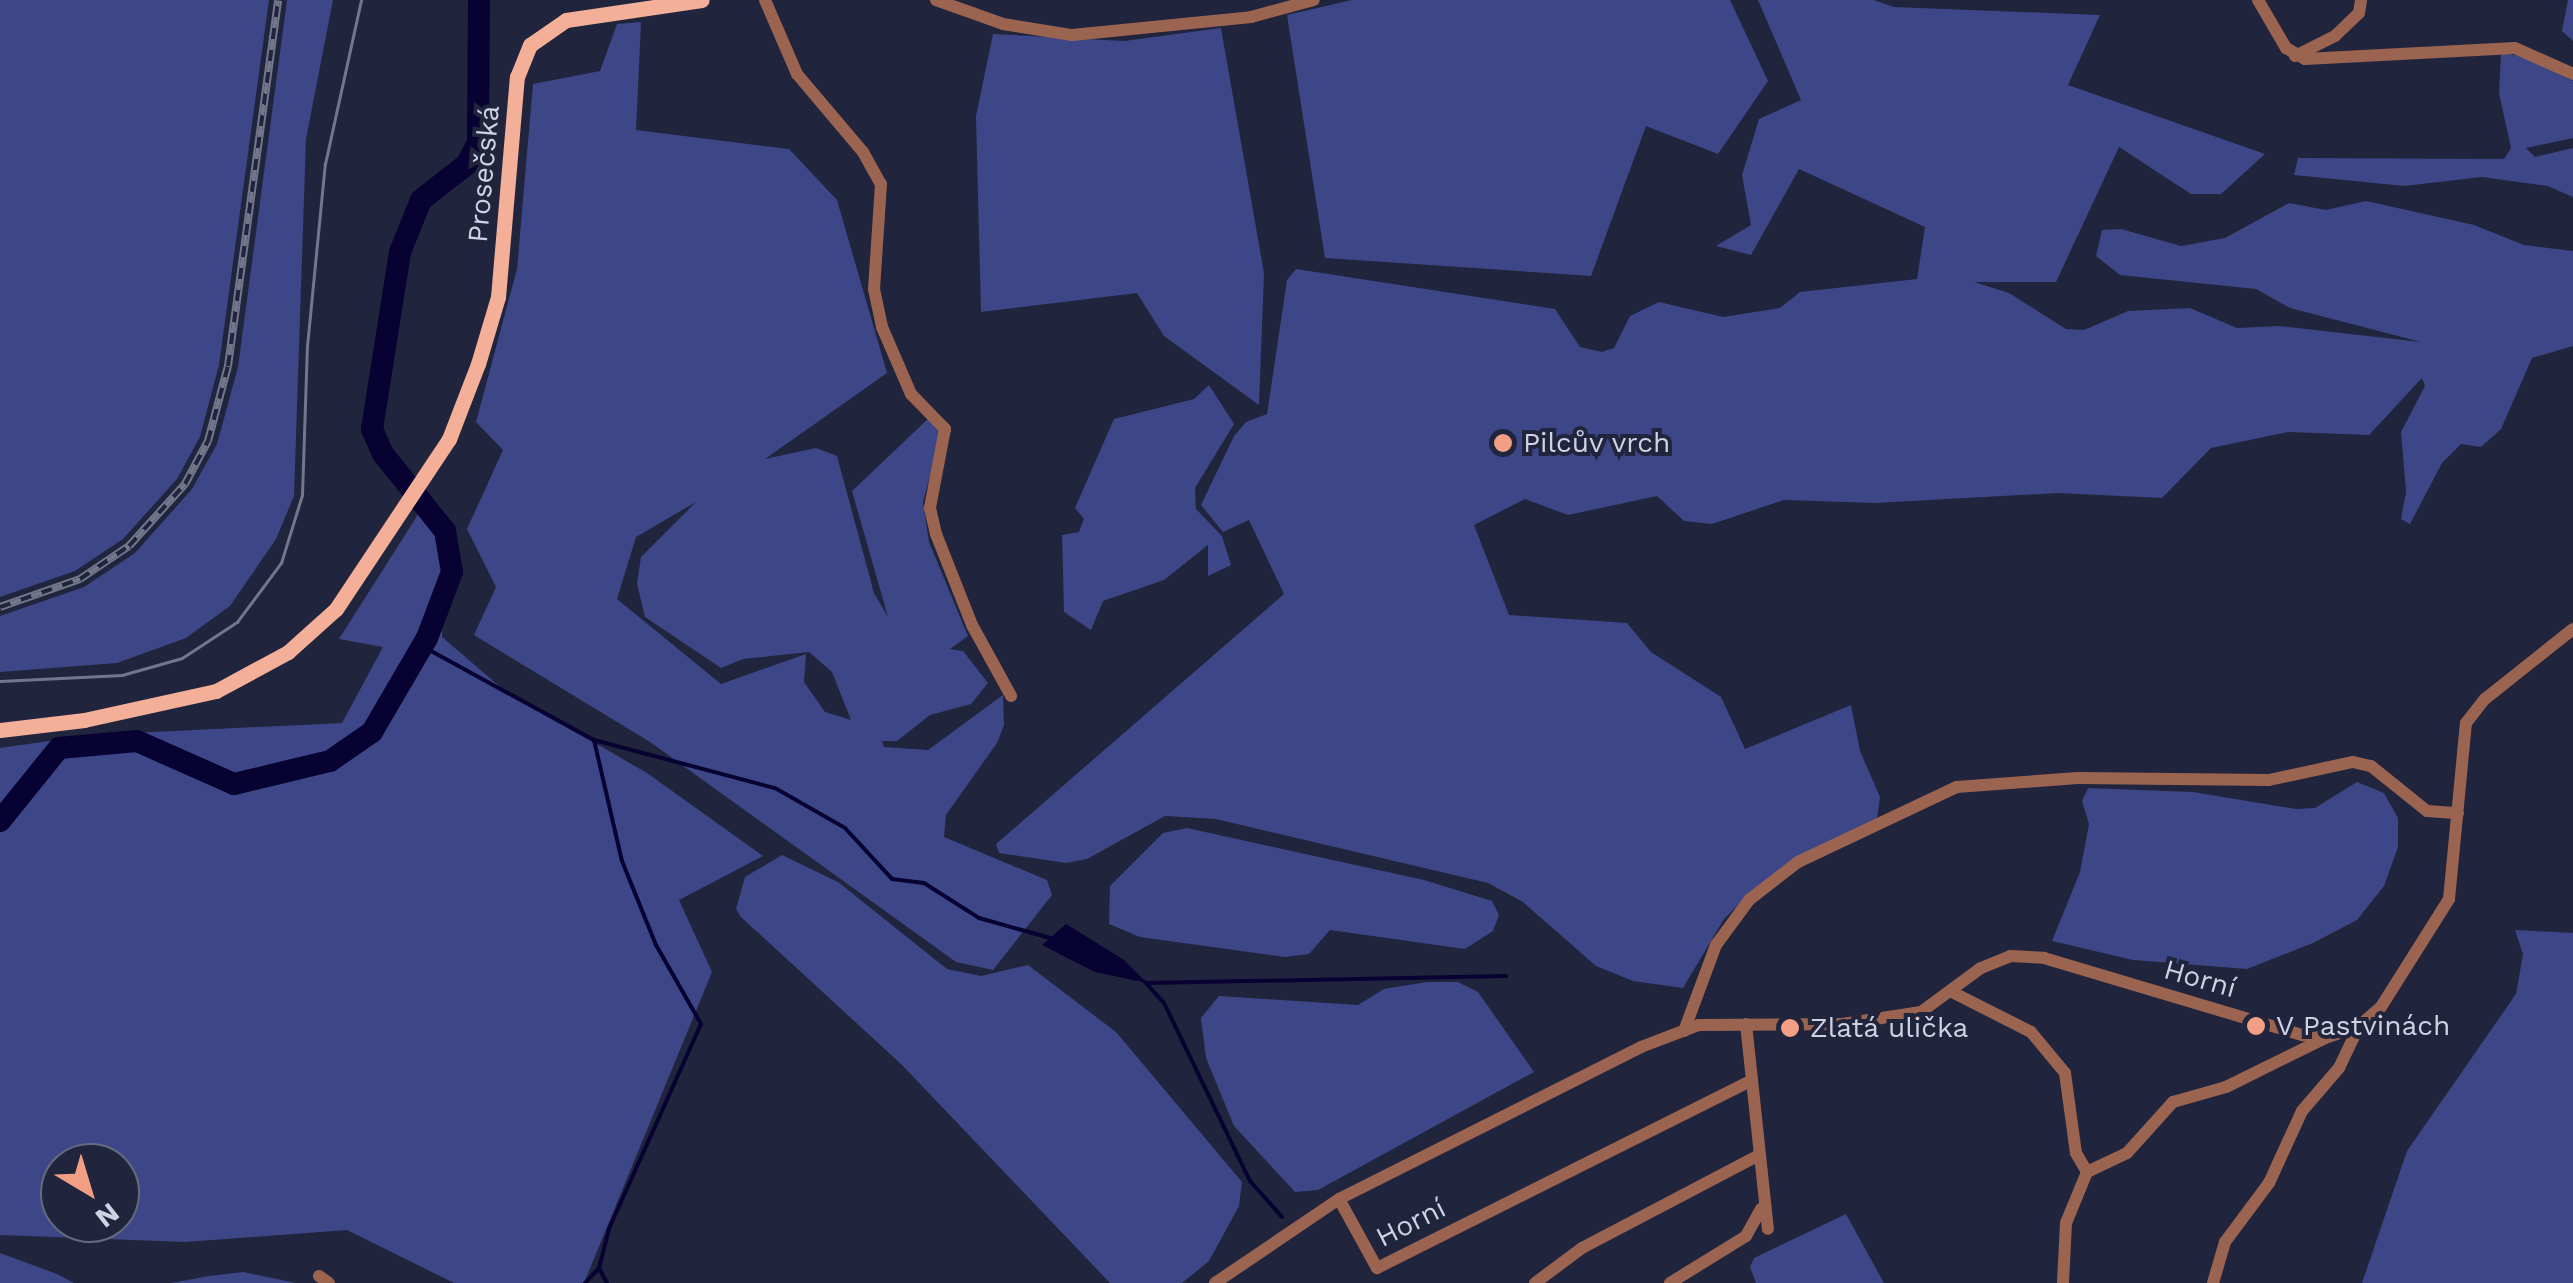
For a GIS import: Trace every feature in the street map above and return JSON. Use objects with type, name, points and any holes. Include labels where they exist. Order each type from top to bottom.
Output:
[{"type":"main road","name":"Prosečská","points":[[0,730],[179,701],[257,673],[336,608],[409,506],[462,410],[498,296],[517,77],[530,46],[566,20],[702,0]]},
{"type":"street","points":[[765,0],[797,74],[863,152],[881,184],[874,289],[882,327],[911,394],[945,429],[930,508],[936,534],[972,625],[1010,696]]},
{"type":"street","points":[[936,0],[1003,24],[1072,35],[1250,17],[1314,0]]},
{"type":"street","points":[[2258,0],[2295,56],[2318,60],[2515,48],[2573,74]]},
{"type":"street","points":[[2295,56],[2335,36],[2359,13],[2361,0]]},
{"type":"street","points":[[2213,1283],[2233,1228],[2268,1183],[2302,1111],[2340,1068],[2360,1026],[2381,1007],[2449,899],[2466,723],[2484,699],[2573,629]]},
{"type":"street","points":[[1684,1031],[1716,945],[1750,900],[1798,862],[1957,787],[2078,778],[2269,780],[2353,762],[2371,766],[2427,811],[2458,813]]},
{"type":"street","name":"Horní","points":[[1215,1283],[1339,1200],[1684,1031],[1746,1024],[1842,1024],[1921,1012],[2010,956],[2044,958],[2324,1038]]},
{"type":"street","points":[[1950,991],[2049,1047],[2065,1073],[2076,1153],[2086,1172]]},
{"type":"street","points":[[1746,1024],[1757,1156],[1768,1229]]},
{"type":"street","points":[[2063,1283],[2066,1222],[2086,1172],[2127,1152],[2174,1102],[2226,1087],[2324,1038],[2360,1026]]},
{"type":"street","name":"Horní","points":[[1339,1200],[1377,1268],[1752,1080]]},
{"type":"street","points":[[1535,1283],[1582,1248],[1757,1156]]},
{"type":"street","points":[[1670,1283],[1746,1236],[1760,1221],[1762,1202]]},
{"type":"shaded area","points":[[0,0],[269,0],[219,365],[200,437],[177,479],[123,539],[75,571],[0,597]]},
{"type":"shaded area","points":[[287,0],[333,0],[306,139],[294,496],[276,539],[230,606],[186,638],[117,663],[0,672],[0,616],[84,587],[135,553],[192,489],[217,444],[238,367]]},
{"type":"shaded area","points":[[1352,0],[1730,0],[1768,81],[1718,154],[1646,126],[1591,276],[1325,258],[1287,15]]},
{"type":"shaded area","points":[[1758,0],[1874,0],[1894,7],[2100,15],[2068,85],[2265,154],[2221,194],[2191,194],[2119,147],[2056,282],[1974,282],[2009,293],[2066,329],[2084,330],[2128,311],[2190,308],[2237,328],[2279,326],[2421,342],[2290,308],[2256,289],[2120,275],[2096,256],[2102,230],[2121,229],[2181,246],[2225,238],[2289,203],[2326,210],[2366,201],[2474,225],[2524,245],[2573,251],[2573,346],[2532,358],[2501,429],[2481,447],[2461,444],[2442,463],[2410,524],[2401,519],[2406,492],[2401,432],[2425,386],[2422,378],[2369,435],[2288,432],[2211,448],[2162,498],[2058,493],[1875,503],[1784,500],[1712,524],[1684,521],[1657,496],[1568,515],[1525,499],[1474,525],[1509,615],[1627,623],[1651,652],[1721,697],[1745,749],[1851,705],[1860,751],[1880,797],[1877,818],[1746,897],[1724,919],[1683,988],[1633,981],[1596,966],[1523,902],[1488,883],[1216,819],[1165,816],[1087,859],[1066,863],[999,853],[996,844],[1284,594],[1249,520],[1223,532],[1201,505],[1234,436],[1246,422],[1267,414],[1287,280],[1296,269],[1555,309],[1580,347],[1602,352],[1614,348],[1630,316],[1659,302],[1723,317],[1780,308],[1800,292],[1917,279],[1925,227],[1799,169],[1751,255],[1716,246],[1751,225],[1742,175],[1759,119],[1801,100]]},
{"type":"shaded area","points":[[2568,0],[2573,0],[2573,41],[2562,31]]},
{"type":"shaded area","points":[[641,22],[636,130],[789,149],[837,200],[887,373],[765,459],[816,448],[837,456],[874,593],[888,617],[852,491],[930,417],[941,435],[923,502],[929,542],[968,636],[950,649],[963,651],[988,683],[971,704],[930,715],[897,741],[882,741],[884,747],[928,750],[1003,695],[1004,725],[997,743],[946,815],[944,837],[1047,880],[1052,895],[993,970],[956,962],[650,742],[474,635],[496,587],[467,529],[503,450],[476,422],[517,269],[533,84],[600,71],[617,24]],"holes":[[[696,502],[641,557],[637,584],[645,617],[721,668],[743,659],[809,652],[832,672],[851,720],[825,712],[804,682],[806,654],[721,684],[617,599],[636,537]]]},
{"type":"shaded area","points":[[1221,28],[1264,273],[1259,405],[1164,336],[1137,293],[981,312],[976,116],[993,34],[1124,41]]},
{"type":"shaded area","points":[[2501,53],[2528,57],[2573,81],[2573,138],[2526,148],[2535,157],[2573,148],[2573,197],[2548,186],[2482,177],[2404,186],[2294,175],[2298,158],[2504,159],[2511,148],[2499,93]]},
{"type":"shaded area","points":[[1209,385],[1234,424],[1195,488],[1196,509],[1222,536],[1231,565],[1208,576],[1208,545],[1164,580],[1103,601],[1091,630],[1064,612],[1062,535],[1079,532],[1084,519],[1075,508],[1114,419],[1194,399]]},
{"type":"shaded area","points":[[424,505],[443,556],[442,637],[505,691],[647,773],[763,856],[679,900],[712,972],[584,1283],[454,1283],[347,1230],[185,1242],[140,1240],[140,1143],[40,1143],[40,1237],[0,1235],[0,748],[91,735],[342,723],[383,647],[339,639]]},
{"type":"shaded area","points":[[2357,782],[2384,793],[2398,818],[2398,847],[2384,886],[2357,920],[2313,943],[2247,969],[2133,960],[2052,941],[2080,872],[2089,824],[2082,801],[2088,788],[2193,792],[2296,809],[2315,808]]},
{"type":"shaded area","points":[[1187,828],[1424,880],[1492,901],[1499,915],[1493,931],[1465,949],[1330,930],[1309,954],[1285,957],[1140,937],[1109,924],[1110,886],[1163,833]]},
{"type":"shaded area","points":[[782,855],[838,882],[947,969],[981,976],[1028,965],[1116,1032],[1242,1182],[1239,1206],[1209,1261],[1182,1283],[1110,1283],[901,1064],[741,917],[736,909],[745,877]]},
{"type":"shaded area","points":[[1066,924],[1124,960],[1147,983],[1095,972],[1042,945]]},
{"type":"shaded area","points":[[2515,930],[2573,933],[2573,1283],[2362,1283],[2407,1151],[2516,994],[2523,954]]},
{"type":"shaded area","points":[[1458,982],[1478,992],[1534,1072],[1318,1190],[1295,1192],[1234,1126],[1206,1058],[1201,1018],[1219,996],[1358,1005],[1384,989]]},
{"type":"shaded area","points":[[1846,1214],[1884,1283],[1756,1283],[1750,1267],[1754,1258]]},
{"type":"shaded area","points":[[0,1253],[57,1274],[74,1283],[0,1283]]},
{"type":"shaded area","points":[[243,1272],[296,1283],[171,1283],[209,1276]]},
{"type":"waterway","points":[[0,821],[59,748],[137,741],[234,784],[330,761],[372,732],[427,638],[452,572],[445,531],[383,454],[372,429],[400,252],[421,200],[467,164],[478,142],[479,0]]},
{"type":"waterway","points":[[422,646],[594,740],[775,788],[845,828],[892,879],[924,883],[979,918],[1050,938]]},
{"type":"waterway","points":[[594,740],[622,861],[656,945],[701,1024],[609,1229],[599,1268],[607,1283]]},
{"type":"waterway","points":[[1147,983],[1506,976]]},
{"type":"waterway","points":[[1145,982],[1164,1003],[1250,1181],[1282,1217]]},
{"type":"waterway","points":[[585,1283],[599,1268]]},
{"type":"tram line","points":[[0,681],[122,675],[182,658],[237,622],[281,563],[302,495],[307,346],[325,164],[361,0]]},
{"type":"railway","points":[[0,607],[80,579],[129,546],[185,484],[208,441],[228,366],[278,0]]},
{"type":"place","name":"Pilcův vrch","points":[[1503,443]]},
{"type":"place","name":"V Pastvinách","points":[[2256,1026]]},
{"type":"place","name":"Zlatá ulička","points":[[1790,1028]]}]
